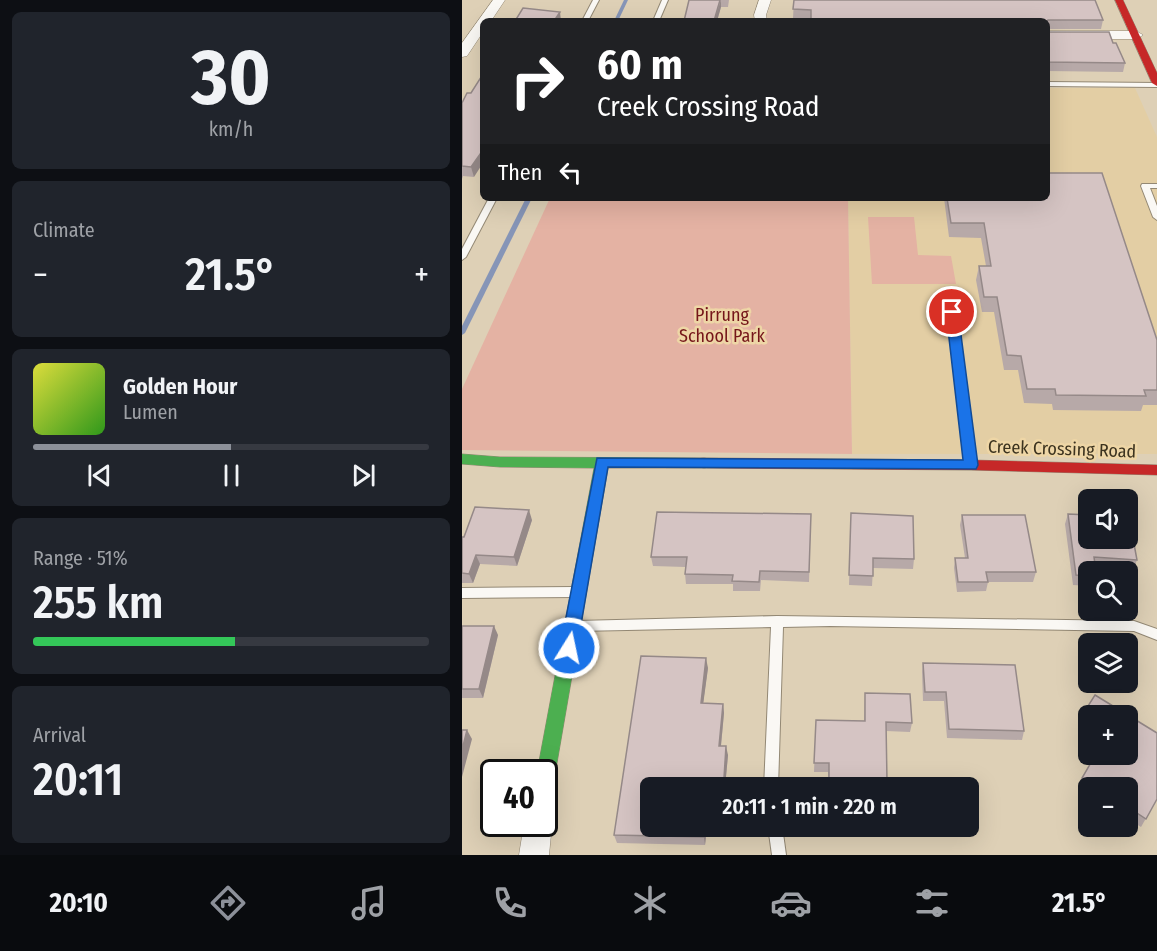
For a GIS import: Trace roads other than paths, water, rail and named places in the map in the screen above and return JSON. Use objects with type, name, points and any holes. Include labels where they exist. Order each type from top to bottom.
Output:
[{"type":"street","points":[[487,18],[499,0]]},
{"type":"street","points":[[760,18],[765,0]]},
{"type":"street","points":[[1119,0],[1157,84]]},
{"type":"street","points":[[462,53],[480,28]]},
{"type":"street","points":[[1050,35],[1136,35]]},
{"type":"street","name":"Creek Crossing Road","points":[[462,459],[971,465],[1157,470]]},
{"type":"street","points":[[549,759],[602,462]]},
{"type":"street","points":[[534,855],[536,837]]},
{"type":"lane","points":[[587,18],[596,0]]},
{"type":"lane","points":[[657,18],[665,0]]},
{"type":"lane","points":[[1050,84],[1157,84]]},
{"type":"lane","points":[[1157,186],[1145,186],[1157,217]]},
{"type":"lane","points":[[462,256],[491,201]]},
{"type":"lane","points":[[952,312],[971,465]]},
{"type":"lane","points":[[462,592],[578,592]]},
{"type":"lane","points":[[771,777],[777,621]]},
{"type":"lane","points":[[572,626],[777,621],[1134,626],[1157,635]]},
{"type":"lane","points":[[777,837],[779,855]]},
{"type":"waterway","points":[[617,18],[626,0]]},
{"type":"waterway","points":[[462,333],[528,201]]},
{"type":"park label","name":"Pirrung School Park","points":[[722,325]]}]
